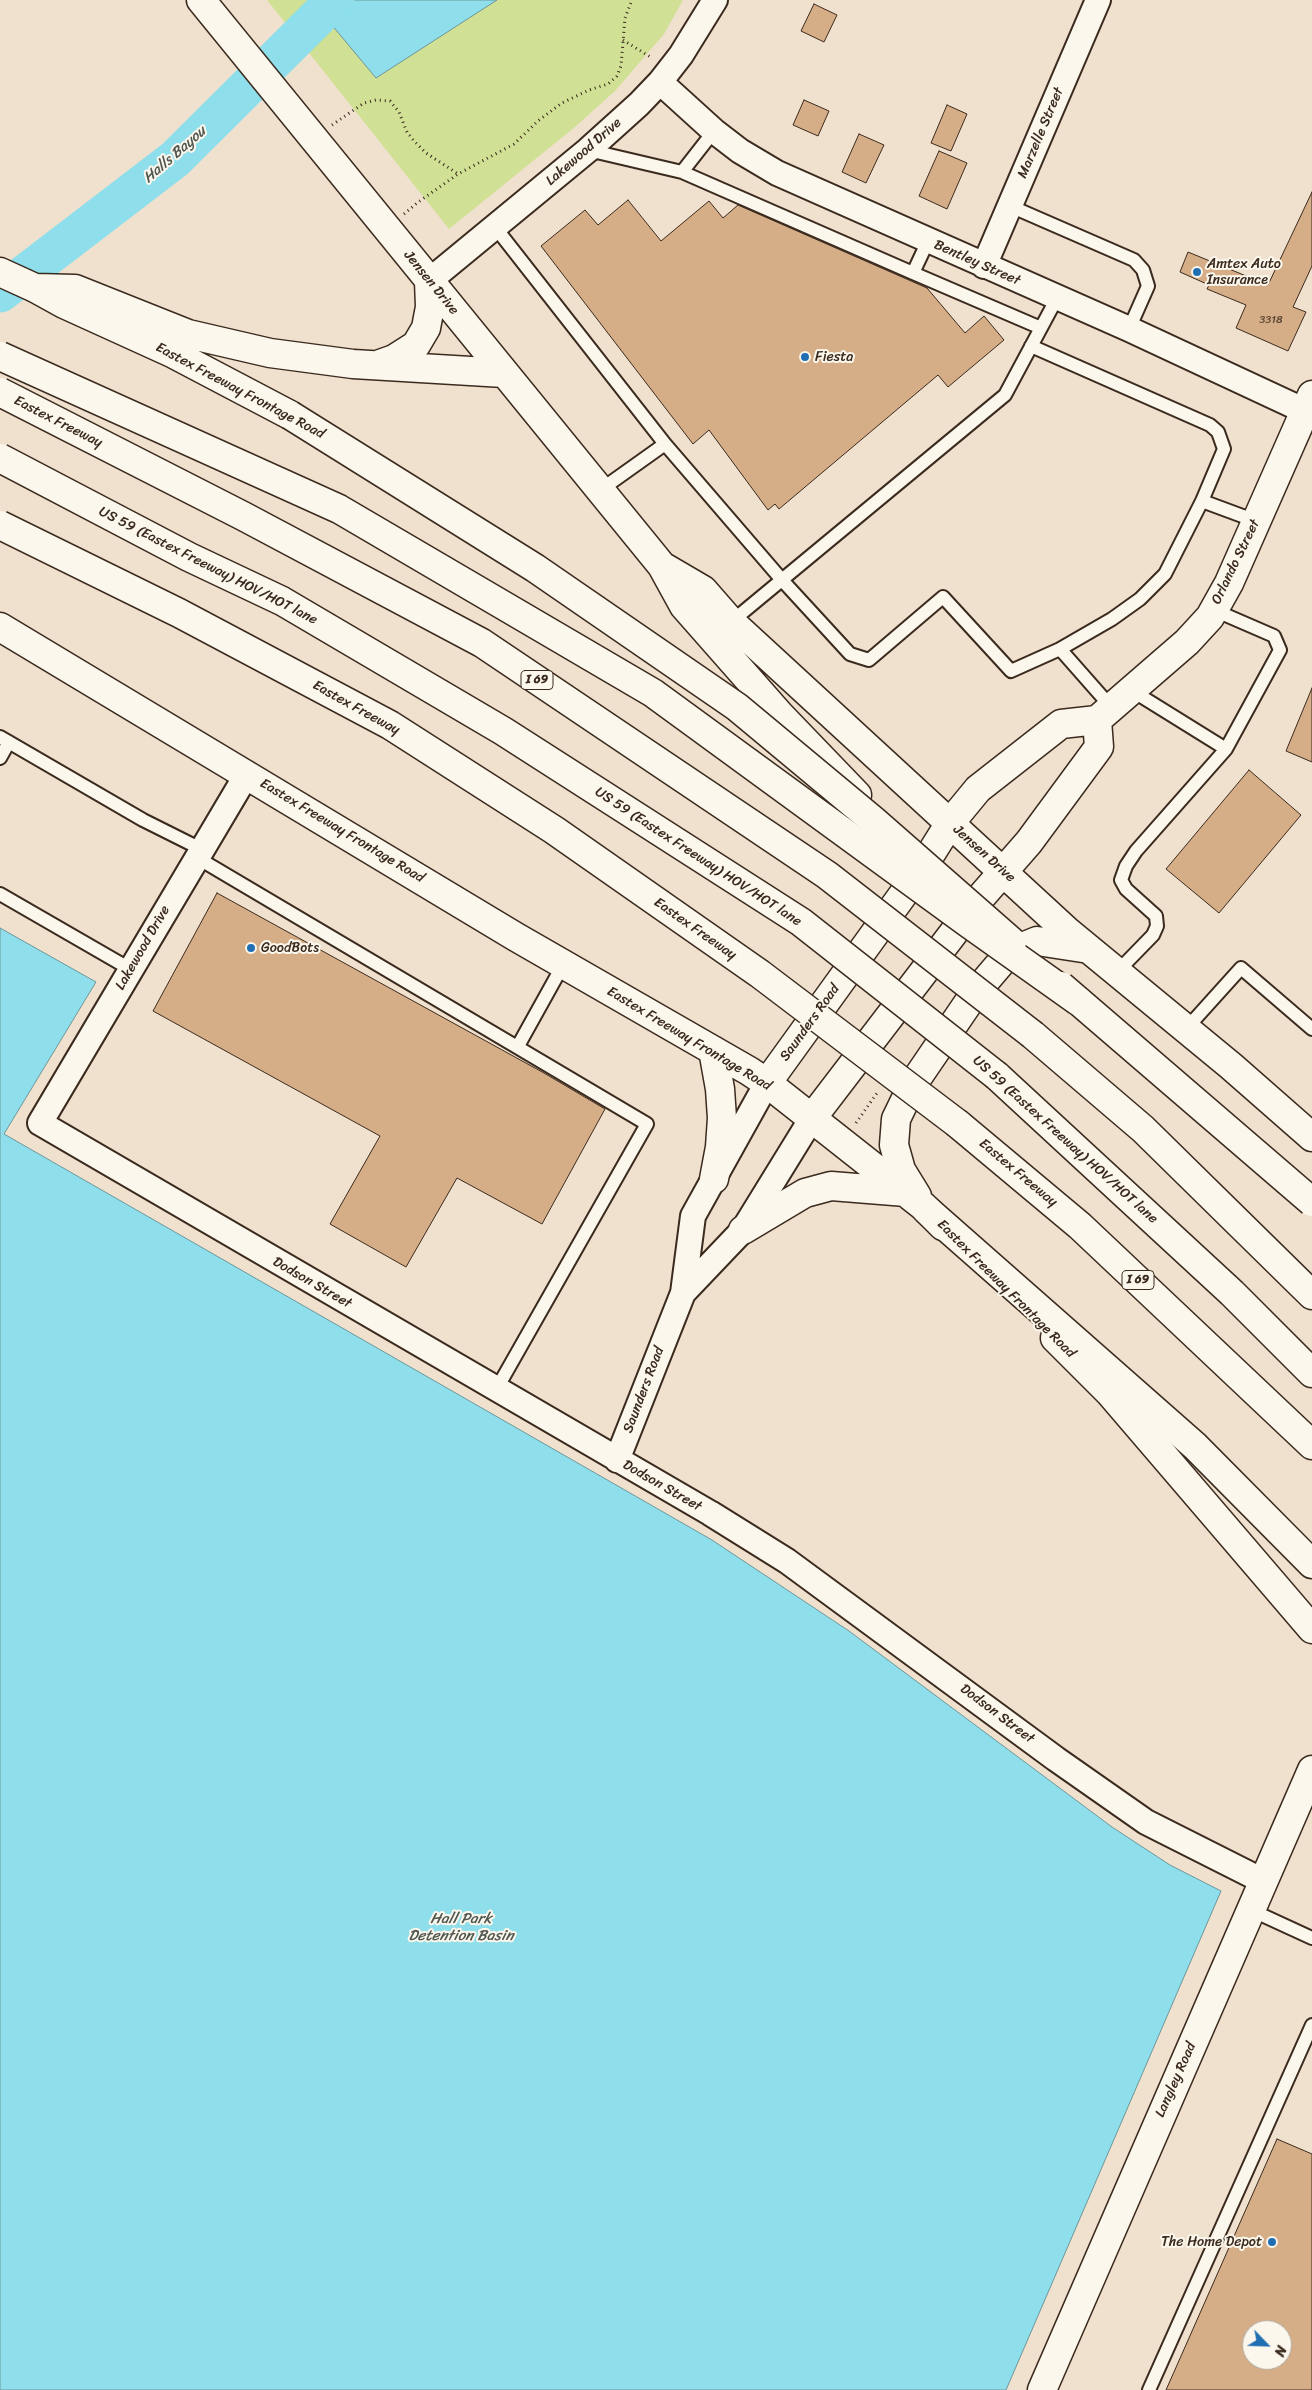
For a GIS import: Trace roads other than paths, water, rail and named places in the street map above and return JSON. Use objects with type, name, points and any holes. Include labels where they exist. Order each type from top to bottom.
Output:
[{"type":"main road","name":"Jensen Drive","points":[[209,10],[662,566],[684,606],[780,715],[881,819],[920,871]]},
{"type":"main road","name":"Eastex Freeway Frontage Road","points":[[0,272],[64,304],[181,344],[536,568],[737,707],[874,820],[1078,1001],[1312,1202]]},
{"type":"main road","points":[[379,364],[394,359],[416,345],[426,328],[430,307],[429,281]]},
{"type":"main road","points":[[181,344],[353,364],[379,364],[504,374]]},
{"type":"main road","points":[[0,356],[339,509],[653,693],[1078,1001]]},
{"type":"main road","name":"Eastex Freeway","points":[[0,392],[243,516],[482,643],[827,875],[1033,1035],[1143,1129],[1312,1295]]},
{"type":"main road","name":"Orlando Street","points":[[1113,706],[1187,642],[1214,610],[1229,583],[1310,407]]},
{"type":"main road","name":"US 59 (Eastex Freeway) HOV/HOT lane","points":[[0,458],[189,557],[282,601],[503,731],[801,922],[997,1076],[1225,1286],[1312,1373]]},
{"type":"main road","name":"Eastex Freeway","points":[[0,525],[179,613],[390,725],[554,830],[728,951],[958,1124],[1080,1226],[1312,1445]]},
{"type":"main road","name":"Jensen Drive","points":[[662,566],[703,590],[730,622],[1090,950],[1312,1137]]},
{"type":"main road","name":"Eastex Freeway Frontage Road","points":[[0,627],[563,965],[713,1050],[767,1083],[919,1203],[1109,1392],[1312,1629]]},
{"type":"main road","points":[[950,823],[978,789],[1061,724],[1113,706]]},
{"type":"main road","points":[[1004,872],[1029,842],[1099,747],[1113,706]]},
{"type":"main road","name":"Saunders Road","points":[[767,1083],[920,871],[950,823]]},
{"type":"main road","name":"Saunders Road","points":[[812,1118],[982,897],[1004,872]]},
{"type":"main road","points":[[1090,950],[1036,940],[1010,952],[975,993],[913,1084],[896,1119],[894,1145],[901,1170],[919,1203],[1195,1446],[1312,1564]]},
{"type":"main road","points":[[713,1050],[720,1089],[722,1118],[720,1147],[714,1179]]},
{"type":"main road","points":[[743,1230],[805,1193],[831,1186],[919,1203]]},
{"type":"main road","name":"Langley Road","points":[[1042,2390],[1312,1770]]},
{"type":"street","name":"Lakewood Drive","points":[[429,281],[588,150],[665,76],[714,0]]},
{"type":"street","name":"Marzelle Street","points":[[984,266],[1098,0]]},
{"type":"street","name":"Bentley Street","points":[[665,76],[714,132],[740,151],[777,173],[984,266],[1310,407]]},
{"type":"street","name":"Lakewood Drive","points":[[40,1124],[247,774]]},
{"type":"street","name":"Saunders Road","points":[[617,1460],[683,1292],[693,1216],[767,1083]]},
{"type":"street","name":"Saunders Road","points":[[683,1292],[743,1230],[812,1118]]},
{"type":"street","name":"Dodson Street","points":[[40,1124],[710,1513],[787,1561],[1056,1759],[1146,1822],[1263,1881]]},
{"type":"lane","points":[[682,172],[714,132]]},
{"type":"lane","points":[[588,150],[682,172],[1040,328]]},
{"type":"lane","points":[[1010,206],[1134,260],[1143,270],[1148,286],[1129,329]]},
{"type":"lane","points":[[495,227],[665,444],[782,580],[850,654],[870,660],[943,597],[1011,671],[1060,649],[1112,619],[1140,599],[1165,574],[1202,500],[1224,449],[1218,432],[1210,426],[1031,346]]},
{"type":"lane","points":[[913,273],[928,241]]},
{"type":"lane","points":[[730,622],[1005,395],[1057,298]]},
{"type":"lane","points":[[599,491],[665,444]]},
{"type":"lane","points":[[1202,500],[1256,521]]},
{"type":"lane","points":[[1117,972],[1153,935],[1157,926],[1156,916],[1126,889],[1121,880],[1126,866],[1136,850],[1226,749],[1280,650],[1274,636],[1214,610]]},
{"type":"lane","points":[[1060,649],[1113,706],[1226,749]]},
{"type":"lane","points":[[0,758],[4,739],[199,853],[646,1124],[496,1390]]},
{"type":"lane","points":[[0,894],[130,969]]},
{"type":"lane","points":[[518,1046],[563,965]]},
{"type":"lane","points":[[1186,1029],[1241,968],[1312,1029]]},
{"type":"lane","points":[[1250,1910],[1312,1938]]},
{"type":"lane","points":[[1149,2390],[1312,2024]]},
{"type":"water","points":[[311,0],[497,0],[376,78]]},
{"type":"water","name":"Hall Park Detention Basin","points":[[0,928],[96,982],[4,1134],[712,1540],[849,1631],[1112,1827],[1170,1865],[1221,1891],[1006,2390],[0,2390]]},
{"type":"waterway","name":"Halls Bayou","points":[[0,293],[175,159],[335,0]]},
{"type":"place","name":"Amtex Auto Insurance","points":[[1197,272]]},
{"type":"place","name":"Fiesta","points":[[805,357]]},
{"type":"place","name":"GoodBots","points":[[251,948]]},
{"type":"place","name":"The Home Depot","points":[[1272,2242]]}]
